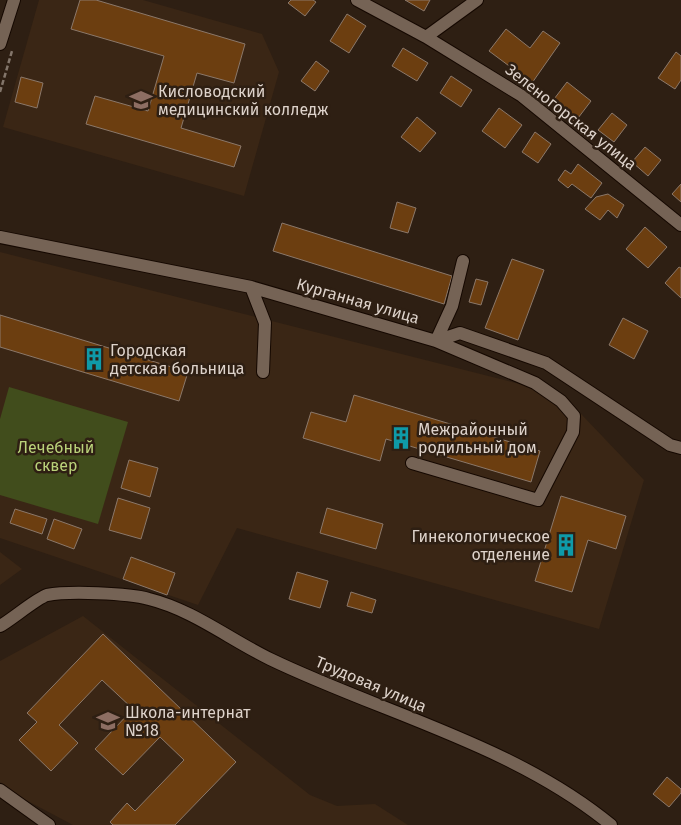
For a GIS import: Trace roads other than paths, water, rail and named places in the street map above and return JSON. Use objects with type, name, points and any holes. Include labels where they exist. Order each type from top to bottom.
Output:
[{"type":"street","points":[[0,44],[14,0]]},
{"type":"street","name":"Зеленогорская улица","points":[[357,0],[426,37],[522,96],[681,225]]},
{"type":"street","points":[[426,37],[477,0]]},
{"type":"street","name":"Курганная улица","points":[[0,237],[251,287],[436,340],[460,333],[546,363],[670,445],[681,448]]},
{"type":"street","points":[[412,463],[538,500],[573,432],[574,416],[561,401],[535,383],[436,340],[452,306],[463,262]]},
{"type":"street","points":[[251,287],[265,323],[263,372]]},
{"type":"street","name":"Трудовая улица","points":[[0,626],[46,595],[110,593],[148,598],[187,613],[270,659],[491,752],[587,805],[611,825]]},
{"type":"street","points":[[0,790],[49,825]]},
{"type":"place","name":"Кисловодский медицинский колледж","points":[[141,100]]},
{"type":"place","name":"Городская детская больница","points":[[94,359]]},
{"type":"place","name":"Межрайонный родильный дом","points":[[401,438]]},
{"type":"place","name":"Гинекологическое отделение","points":[[566,545]]},
{"type":"place","name":"Школа-интернат №18","points":[[108,721]]},
{"type":"park label","name":"Лечебный сквер","points":[[56,456]]}]
